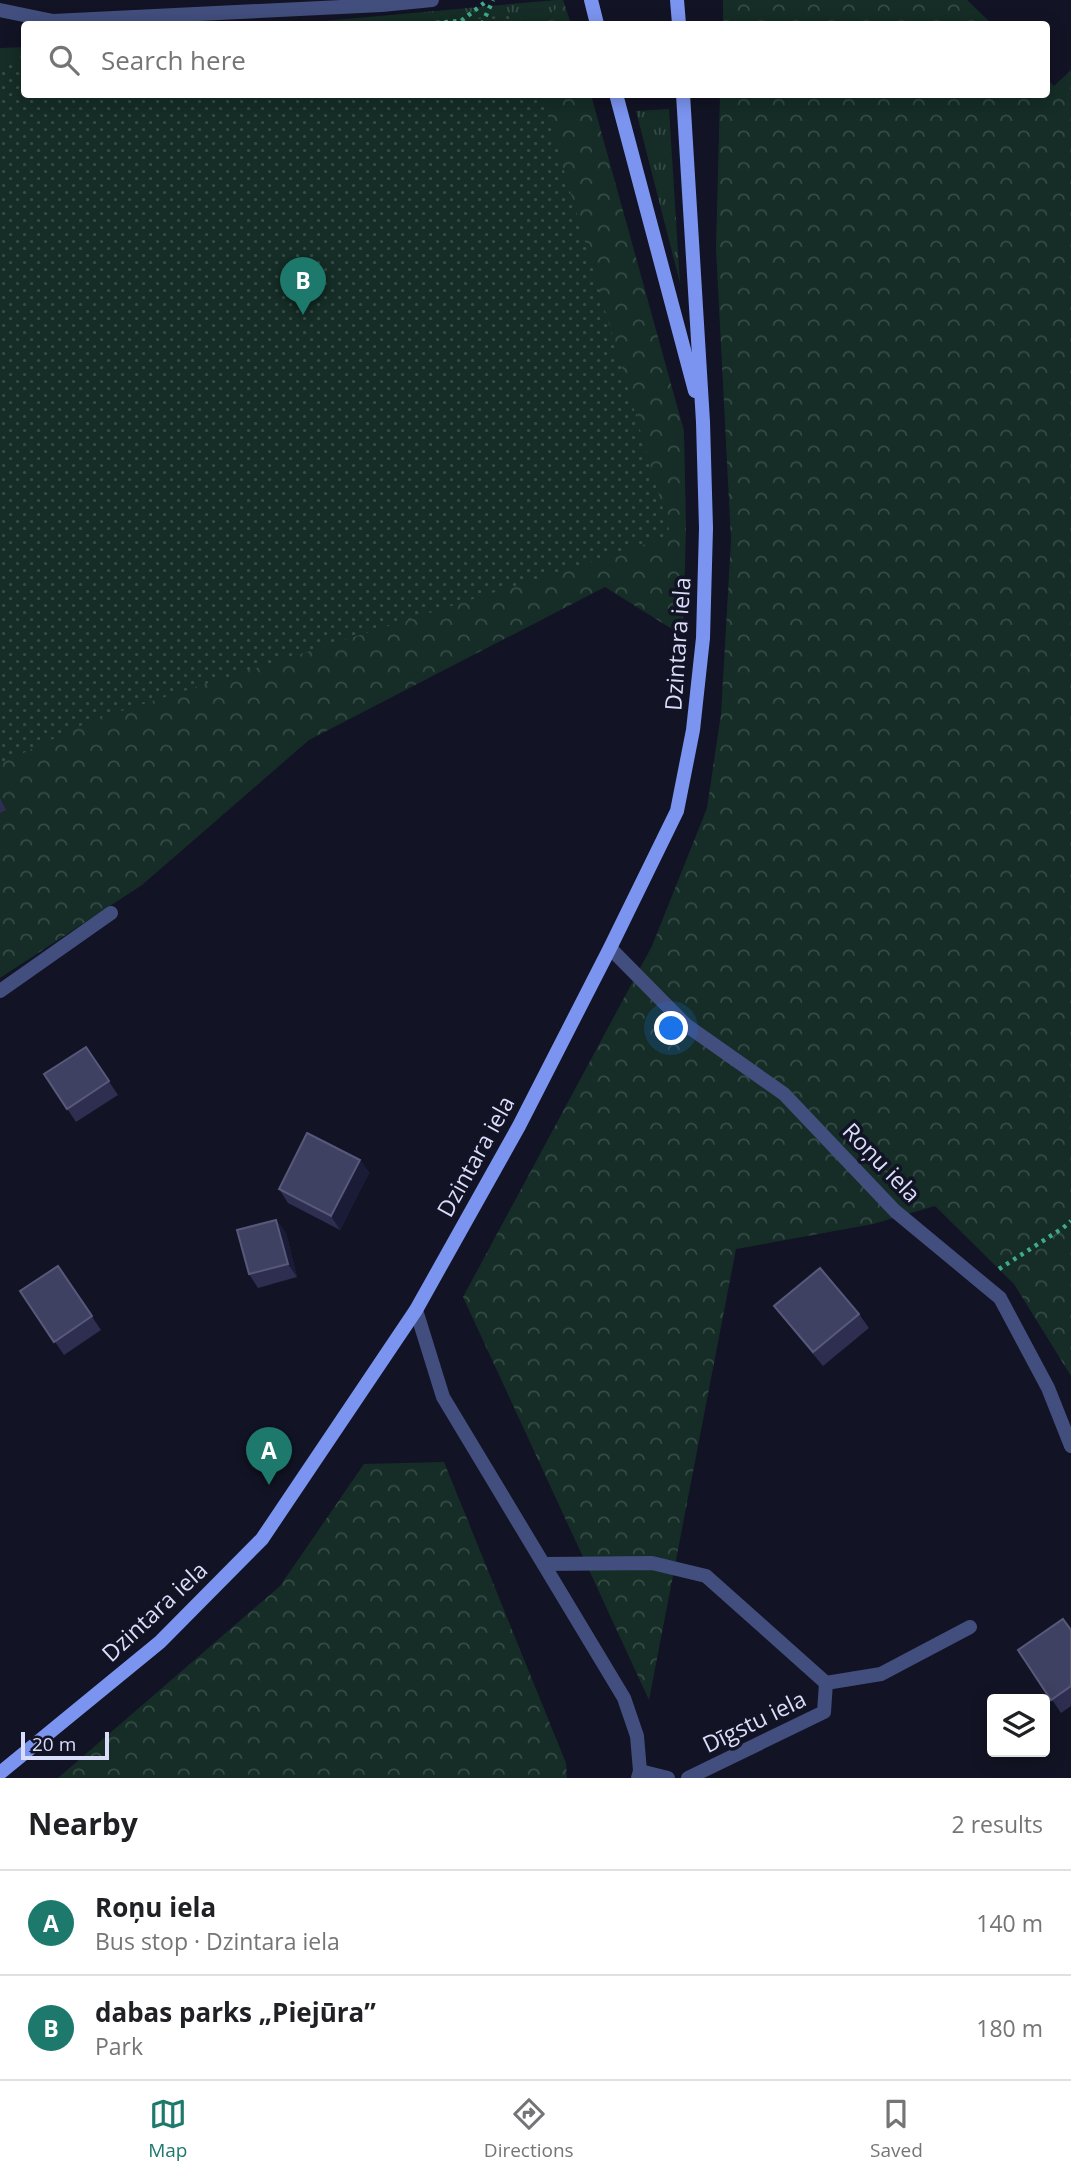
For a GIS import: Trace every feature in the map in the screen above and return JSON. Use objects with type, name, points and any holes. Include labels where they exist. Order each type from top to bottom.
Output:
[{"type":"street","points":[[0,10],[53,21],[382,5],[432,0]]},
{"type":"street","points":[[591,0],[596,21]]},
{"type":"street","points":[[677,0],[679,21]]},
{"type":"street","name":"Dzintara iela","points":[[617,98],[703,422]]},
{"type":"street","name":"Dzintara iela","points":[[0,1773],[160,1642],[262,1539],[416,1310],[519,1126],[677,811],[693,730],[703,638],[706,528],[703,422],[683,98]]},
{"type":"street","points":[[0,991],[111,914]]},
{"type":"street","name":"Roņu iela","points":[[610,948],[686,1025],[784,1094],[895,1210],[1000,1298],[1048,1388],[1071,1446]]},
{"type":"street","points":[[416,1310],[443,1397],[624,1698],[637,1736],[639,1775],[668,1778]]},
{"type":"street","points":[[544,1564],[652,1563],[706,1576],[826,1684]]},
{"type":"street","name":"Dīgstu iela","points":[[688,1778],[824,1712],[826,1684],[881,1674],[970,1627]]},
{"type":"path","points":[[483,21],[493,0]]},
{"type":"path","points":[[980,1281],[1071,1221]]},
{"type":"green space","points":[[556,0],[563,0],[546,21],[324,21]]},
{"type":"green space","points":[[563,0],[570,21],[546,21]]},
{"type":"green space","points":[[723,0],[967,0],[989,21],[723,21]]},
{"type":"green space","points":[[519,14],[521,21],[444,21]]},
{"type":"green space","points":[[21,47],[21,98],[592,98],[684,431],[686,528],[683,636],[605,587],[309,740],[142,885],[0,978],[0,48]]},
{"type":"green space","points":[[21,61],[21,98],[543,98],[671,536],[93,720],[0,764],[0,64]]},
{"type":"green space","points":[[1071,70],[1071,1376],[1014,1284],[935,1206],[873,1224],[736,1249],[649,1700],[463,1297],[652,946],[707,808],[721,714],[731,540],[716,248],[720,98],[1050,98],[1050,82],[1054,86]]},
{"type":"green space","points":[[669,109],[680,283],[636,111]]},
{"type":"green space","points":[[444,1462],[566,1763],[567,1778],[58,1778],[280,1586],[364,1464]]},
{"type":"building","points":[[86,1047],[109,1081],[67,1109],[44,1074]]},
{"type":"building","points":[[307,1133],[360,1160],[331,1216],[279,1189]]},
{"type":"building","points":[[276,1220],[288,1264],[249,1274],[237,1230]]},
{"type":"building","points":[[58,1266],[92,1316],[54,1342],[20,1291]]},
{"type":"building","points":[[820,1268],[859,1314],[813,1352],[774,1306]]},
{"type":"building","points":[[1063,1619],[1071,1630],[1071,1686],[1051,1700],[1050,1694],[1047,1694],[1018,1650]]},
{"type":"place","name":"dabas parks „Piejūra”","points":[[303,315]]},
{"type":"place","name":"Roņu iela","points":[[269,1485]]}]
